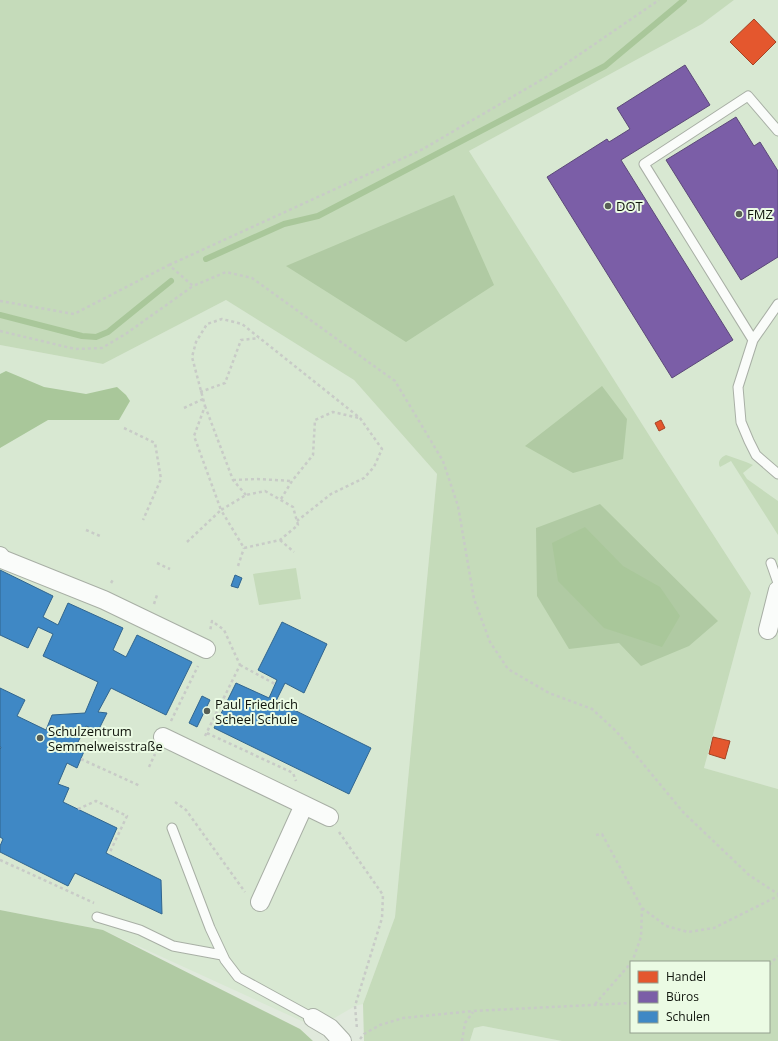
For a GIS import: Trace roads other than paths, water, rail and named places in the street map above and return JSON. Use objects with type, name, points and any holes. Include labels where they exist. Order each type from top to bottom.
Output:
[{"type":"street","points":[[0,556],[2,559],[104,600],[206,649]]},
{"type":"street","points":[[768,630],[778,590]]},
{"type":"street","points":[[163,737],[329,817]]},
{"type":"street","points":[[260,902],[298,802]]},
{"type":"street","points":[[312,1018],[349,1038]]},
{"type":"lane","points":[[753,340],[644,164],[748,96],[778,131]]},
{"type":"lane","points":[[778,304],[753,340],[738,387],[741,422],[756,455],[778,474]]},
{"type":"lane","points":[[771,563],[778,583]]},
{"type":"lane","points":[[172,828],[210,928],[222,955],[238,977],[312,1018]]},
{"type":"lane","points":[[97,917],[140,930],[173,946],[222,955]]},
{"type":"waterway","points":[[206,259],[284,224],[318,216],[605,66],[684,0]]},
{"type":"waterway","points":[[0,315],[82,336],[96,337],[108,332],[171,281]]},
{"type":"place","name":"DOT","points":[[608,206]]},
{"type":"place","name":"FMZ","points":[[739,214]]},
{"type":"place","name":"Paul Friedrich Scheel Schule","points":[[207,711]]},
{"type":"place","name":"Schulzentrum Semmelweisstraße","points":[[40,738]]}]
